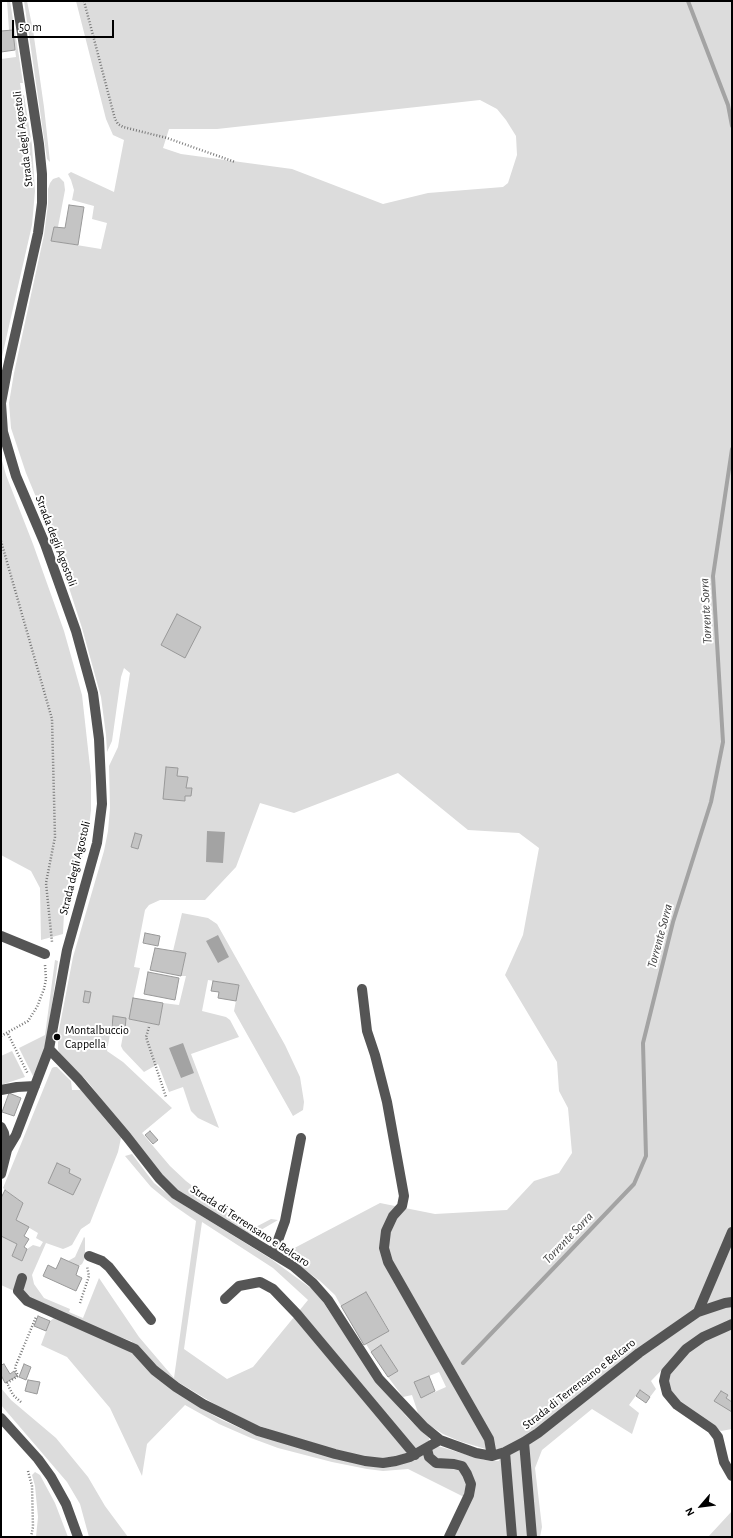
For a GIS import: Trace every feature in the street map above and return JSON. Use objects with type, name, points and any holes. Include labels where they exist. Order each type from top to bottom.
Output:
[{"type":"street","name":"Strada degli Agostoli","points":[[7,1150],[16,1135],[33,1082],[49,1049],[70,940],[101,823],[102,804],[101,770],[94,700],[76,631],[45,544],[16,476],[3,432],[1,402],[38,233],[42,204],[42,174],[39,144],[17,1]]},
{"type":"street","points":[[1,936],[46,954]]},
{"type":"street","points":[[362,989],[367,1031],[375,1055],[386,1102],[404,1196],[402,1206],[393,1216],[386,1231],[384,1248],[388,1262],[489,1439],[492,1456]]},
{"type":"street","name":"Strada di Terrensano e Belcaro","points":[[49,1049],[82,1083],[159,1178],[175,1194],[293,1266],[313,1283],[328,1300],[379,1379],[424,1427],[440,1440],[476,1453],[492,1456],[505,1452],[544,1429],[639,1353],[698,1312],[732,1302]]},
{"type":"street","points":[[1,1090],[33,1082]]},
{"type":"street","points":[[1,1127],[4,1133],[7,1150],[1,1174]]},
{"type":"street","points":[[273,1254],[285,1221],[301,1138]]},
{"type":"street","points":[[698,1312],[732,1232]]},
{"type":"street","points":[[88,1260],[102,1261],[110,1267],[151,1320]]},
{"type":"street","points":[[22,1278],[18,1291],[27,1301],[135,1349],[154,1370],[176,1387],[203,1404],[258,1431],[328,1452],[365,1461],[382,1463],[396,1461],[415,1455],[440,1440]]},
{"type":"street","points":[[225,1298],[239,1286],[260,1282],[273,1289],[297,1314],[415,1455]]},
{"type":"street","points":[[732,1324],[703,1337],[686,1349],[666,1372],[664,1381],[667,1393],[677,1405],[712,1429],[718,1436],[724,1462],[732,1476]]},
{"type":"street","points":[[1,1418],[38,1459],[51,1477],[66,1504],[78,1537]]},
{"type":"street","points":[[524,1442],[532,1537]]},
{"type":"street","points":[[427,1449],[429,1457],[436,1463],[462,1466],[467,1474],[470,1484],[469,1495],[449,1537]]},
{"type":"street","points":[[505,1452],[512,1537]]},
{"type":"path","points":[[84,1],[114,119],[118,124],[124,127],[167,138],[235,162]]},
{"type":"path","points":[[1,541],[52,719],[55,837],[46,883],[52,942],[46,954],[46,979],[44,989],[37,1007],[28,1021],[1,1036]]},
{"type":"path","points":[[52,942],[62,939],[70,940]]},
{"type":"path","points":[[149,1027],[146,1037],[166,1097]]},
{"type":"path","points":[[8,1033],[33,1082]]},
{"type":"path","points":[[80,1303],[89,1276],[88,1260]]},
{"type":"path","points":[[21,1402],[13,1395],[7,1383],[18,1376],[15,1369],[16,1365],[40,1308]]},
{"type":"path","points":[[28,1471],[32,1486],[33,1526],[31,1537]]},
{"type":"shaded area","points":[[7,1],[10,1],[23,83],[20,83],[22,95],[24,95],[32,145],[35,191],[32,225],[1,361],[1,59],[16,57],[13,30],[9,30]]},
{"type":"shaded area","points":[[24,1],[27,1],[33,30],[50,162],[47,159]]},
{"type":"shaded area","points":[[76,1],[732,1],[732,1321],[684,1347],[651,1381],[656,1389],[650,1397],[640,1390],[629,1405],[639,1413],[632,1434],[592,1409],[542,1450],[535,1468],[542,1527],[540,1537],[453,1537],[470,1500],[408,1469],[383,1471],[367,1469],[332,1462],[278,1448],[219,1424],[185,1405],[147,1444],[142,1476],[110,1408],[67,1357],[41,1345],[50,1321],[54,1318],[135,1353],[202,1409],[222,1420],[253,1434],[366,1464],[438,1446],[484,1460],[499,1461],[496,1450],[489,1450],[459,1441],[443,1434],[429,1425],[419,1416],[412,1395],[403,1397],[388,1377],[398,1371],[381,1346],[371,1352],[366,1344],[389,1330],[366,1292],[341,1306],[335,1295],[320,1281],[283,1254],[380,1203],[435,1214],[507,1210],[534,1181],[559,1173],[572,1153],[568,1108],[559,1091],[557,1062],[505,975],[523,935],[539,848],[519,833],[468,830],[398,773],[294,813],[260,803],[236,867],[205,900],[160,900],[149,905],[145,910],[134,967],[140,968],[129,1019],[159,1025],[163,1003],[179,1005],[186,976],[181,976],[186,953],[173,951],[182,913],[208,918],[217,924],[285,1045],[300,1077],[304,1102],[303,1110],[293,1116],[234,1011],[239,985],[208,980],[202,1011],[226,1017],[230,1020],[239,1037],[191,1054],[219,1128],[198,1118],[191,1111],[183,1087],[169,1092],[158,1064],[144,1072],[121,1046],[126,1019],[113,1017],[107,1051],[123,1062],[172,1108],[142,1133],[170,1166],[186,1181],[250,1230],[271,1219],[278,1220],[254,1234],[247,1233],[176,1191],[161,1176],[88,1082],[60,1054],[58,1049],[58,1035],[73,957],[104,851],[108,831],[110,808],[109,766],[118,747],[130,673],[124,668],[121,677],[112,741],[107,752],[101,697],[82,628],[53,538],[26,473],[11,428],[9,403],[14,373],[44,235],[48,204],[48,189],[53,179],[59,177],[64,182],[65,190],[58,227],[54,227],[52,241],[101,249],[107,223],[92,219],[94,206],[72,200],[74,190],[68,174],[71,172],[114,192],[124,140],[113,135],[106,119]],"holes":[[[480,100],[497,109],[516,136],[517,155],[508,183],[503,187],[428,193],[383,204],[292,169],[181,154],[163,148],[169,129],[217,129]],[[439,1372],[446,1387],[421,1398],[414,1382]]]},
{"type":"shaded area","points":[[1,457],[6,475],[33,544],[64,631],[82,695],[91,776],[91,810],[87,842],[82,858],[79,860],[65,891],[63,934],[41,940],[40,888],[31,871],[1,855]]},
{"type":"shaded area","points":[[207,831],[225,832],[223,863],[206,862]]},
{"type":"shaded area","points":[[218,935],[229,957],[218,963],[206,941]]},
{"type":"shaded area","points":[[55,960],[58,961],[47,1041],[39,1066],[33,1076],[19,1048],[45,1035]]},
{"type":"shaded area","points":[[183,1043],[194,1073],[181,1078],[169,1048]]},
{"type":"shaded area","points":[[12,1051],[25,1077],[1,1085],[1,1056]]},
{"type":"shaded area","points":[[57,1067],[71,1081],[72,1090],[81,1090],[121,1138],[118,1152],[90,1223],[81,1229],[72,1245],[68,1247],[63,1249],[46,1243],[32,1275],[34,1284],[44,1298],[70,1309],[69,1312],[83,1318],[99,1278],[139,1337],[174,1378],[196,1221],[151,1187],[125,1156],[132,1154],[154,1183],[174,1199],[271,1259],[312,1289],[323,1302],[376,1381],[406,1416],[429,1438],[429,1441],[398,1456],[382,1458],[364,1457],[293,1438],[257,1425],[221,1408],[178,1382],[153,1363],[131,1341],[95,1328],[1,1285],[1,1236],[17,1244],[12,1256],[22,1261],[27,1249],[33,1245],[40,1247],[43,1242],[36,1238],[38,1233],[16,1220],[23,1203],[3,1188],[52,1068]],"holes":[[[202,1222],[273,1268],[308,1300],[253,1367],[227,1379],[184,1349]]]},
{"type":"shaded area","points":[[84,1237],[85,1258],[79,1266],[68,1261],[75,1257]]},
{"type":"shaded area","points":[[732,1328],[731,1401],[726,1398],[728,1395],[721,1391],[732,1412],[732,1429],[721,1431],[678,1402],[670,1390],[668,1381],[670,1374],[689,1351],[703,1340]]},
{"type":"shaded area","points":[[1,1388],[11,1400],[56,1438],[88,1477],[105,1506],[128,1537],[89,1537],[80,1504],[67,1482],[1,1405]]},
{"type":"shaded area","points":[[35,1472],[40,1475],[55,1503],[68,1537],[36,1537],[38,1517],[35,1486],[32,1475]]},
{"type":"shaded area","points":[[732,1511],[732,1537],[708,1537]]},
{"type":"building","points":[[13,30],[15,50],[1,52],[1,31]]},
{"type":"building","points":[[69,205],[84,207],[78,245],[51,241],[54,227],[65,228]]},
{"type":"building","points":[[177,614],[201,627],[185,658],[161,645]]},
{"type":"building","points":[[166,767],[178,768],[177,776],[188,777],[186,788],[192,788],[191,796],[185,796],[185,801],[163,799]]},
{"type":"building","points":[[135,833],[142,835],[138,849],[131,847]]},
{"type":"building","points":[[145,933],[160,936],[158,946],[143,943]]},
{"type":"building","points":[[155,948],[186,953],[181,976],[150,970]]},
{"type":"building","points":[[148,972],[179,978],[175,1000],[144,994]]},
{"type":"building","points":[[213,981],[239,985],[236,1001],[218,998],[219,992],[211,991]]},
{"type":"building","points":[[85,991],[91,992],[89,1003],[83,1002]]},
{"type":"building","points":[[133,998],[163,1003],[159,1025],[129,1019]]},
{"type":"building","points":[[113,1016],[126,1018],[125,1030],[112,1028]]},
{"type":"building","points":[[9,1093],[21,1098],[14,1116],[2,1112]]},
{"type":"building","points":[[150,1131],[158,1140],[153,1144],[145,1135]]},
{"type":"building","points":[[57,1163],[70,1169],[69,1173],[81,1179],[73,1195],[48,1183]]},
{"type":"building","points":[[5,1190],[23,1203],[16,1220],[29,1227],[24,1236],[29,1239],[24,1247],[27,1249],[22,1261],[12,1256],[17,1244],[1,1236],[1,1198]]},
{"type":"building","points":[[61,1258],[79,1266],[76,1275],[82,1278],[76,1291],[43,1276],[48,1265],[56,1269]]},
{"type":"building","points":[[366,1292],[389,1331],[364,1345],[341,1306]]},
{"type":"building","points":[[38,1316],[50,1321],[46,1331],[34,1326]]},
{"type":"building","points":[[381,1345],[398,1371],[388,1377],[371,1352]]},
{"type":"building","points":[[4,1364],[10,1374],[14,1371],[17,1376],[5,1383],[1,1375],[1,1365]]},
{"type":"building","points":[[24,1364],[31,1367],[26,1380],[19,1377]]},
{"type":"building","points":[[429,1376],[435,1391],[421,1398],[414,1382]]},
{"type":"building","points":[[28,1380],[40,1382],[37,1394],[25,1391]]},
{"type":"building","points":[[640,1390],[650,1397],[646,1403],[636,1396]]},
{"type":"building","points":[[721,1391],[728,1395],[726,1398],[732,1402],[732,1412],[714,1401]]},
{"type":"waterway","name":"Torrente Sorra","points":[[688,1],[728,105],[732,126]]},
{"type":"waterway","name":"Torrente Sorra","points":[[463,1363],[634,1184],[646,1156],[643,1043],[673,922],[711,802],[723,742],[713,576],[732,449]]},
{"type":"place","name":"Montalbuccio Cappella","points":[[57,1037]]}]
